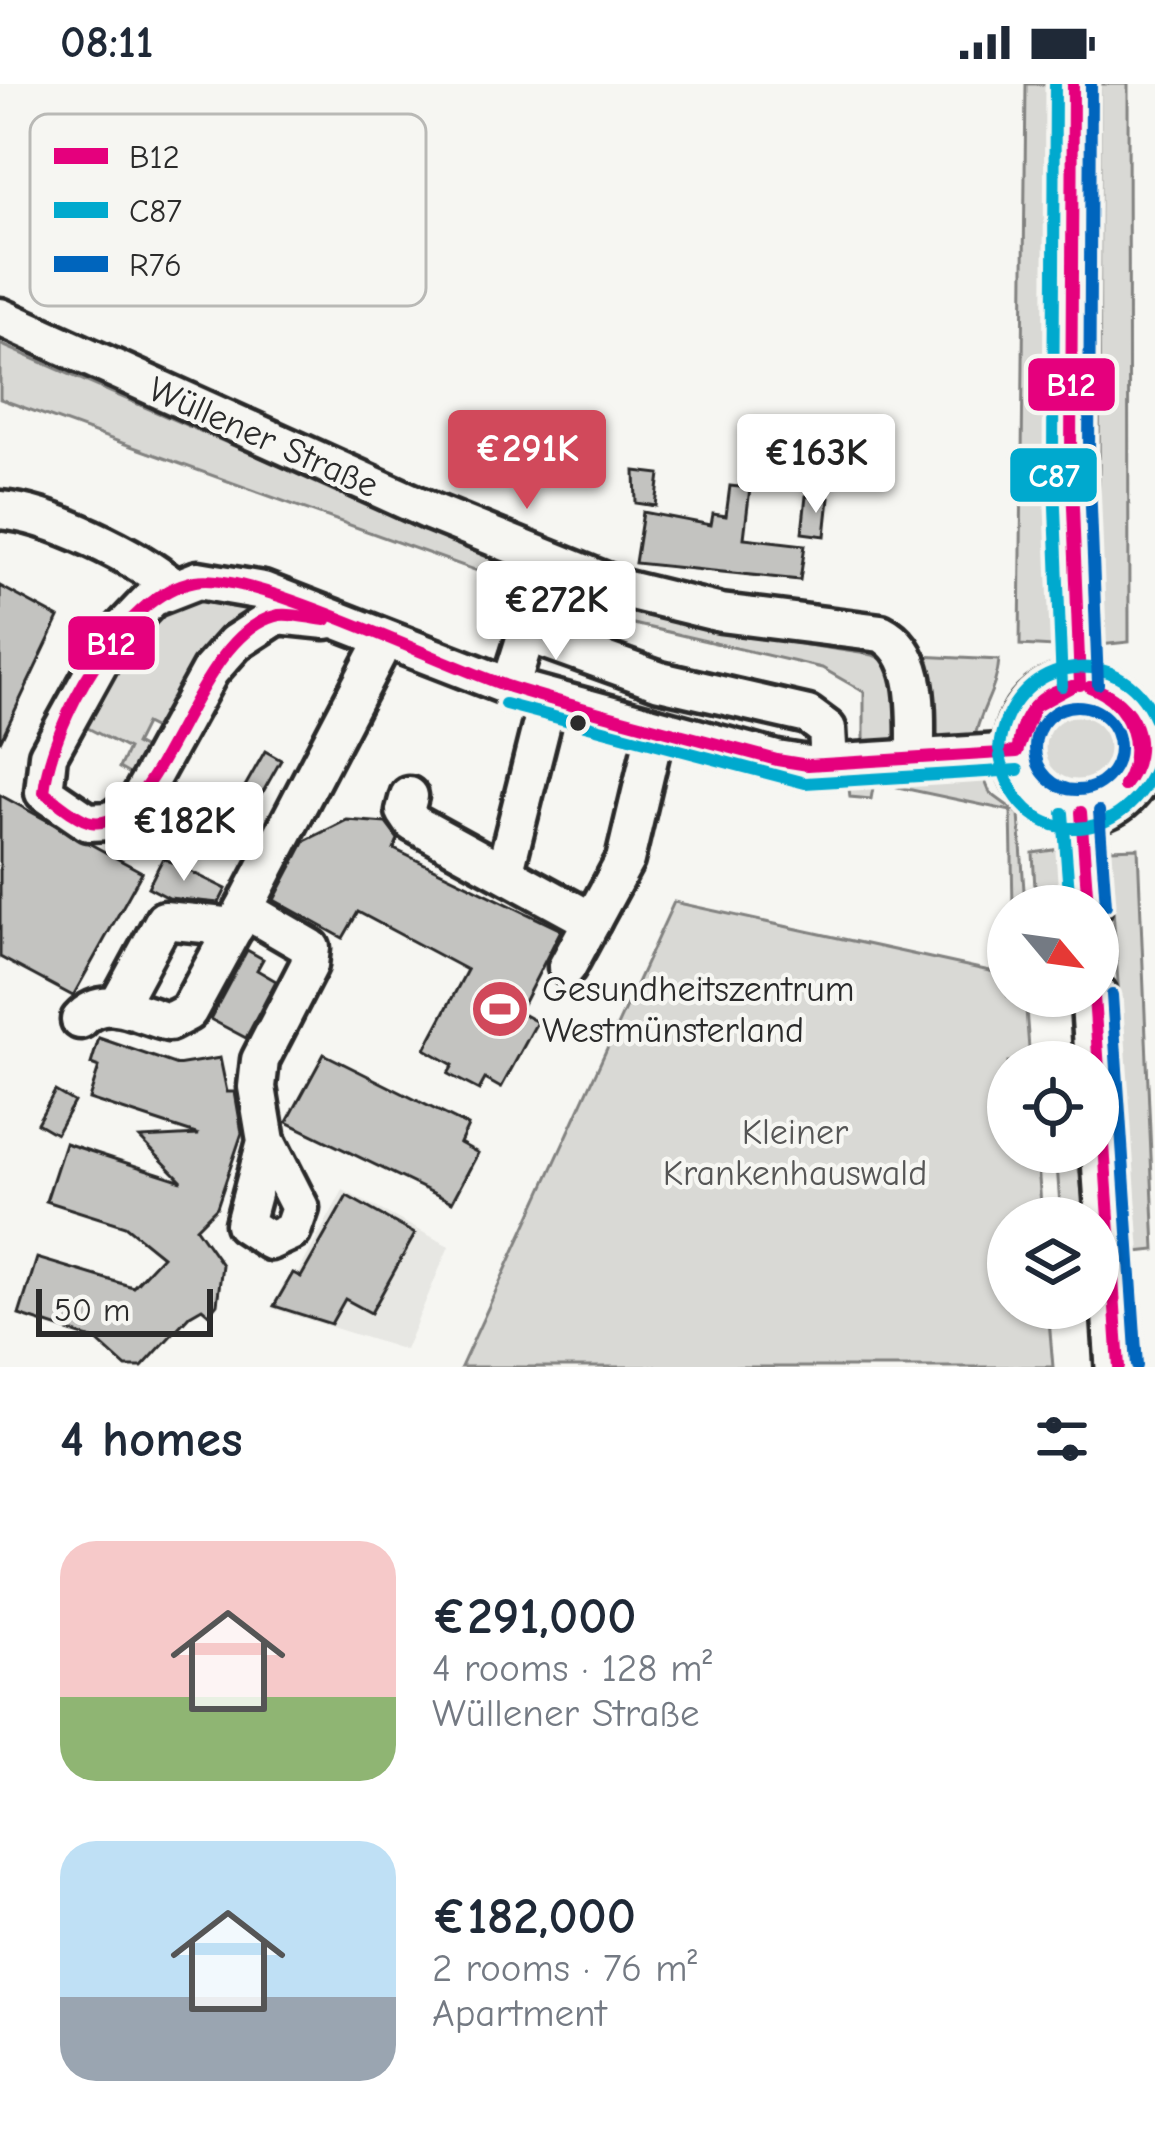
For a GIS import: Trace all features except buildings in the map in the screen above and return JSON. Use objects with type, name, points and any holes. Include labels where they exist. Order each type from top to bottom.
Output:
[{"type":"main road","points":[[1073,84],[1070,456],[1080,686]]},
{"type":"main road","points":[[1080,686],[1115,696],[1130,709],[1149,741],[1132,784],[1101,808],[1081,812],[1062,809],[1030,788],[1017,752],[1027,714],[1040,699],[1080,686]]},
{"type":"main road","points":[[1081,812],[1086,885]]},
{"type":"main road","points":[[1095,1017],[1119,1367]]},
{"type":"street","name":"Wüllener Straße","points":[[0,317],[433,512],[623,590],[722,613],[881,633],[895,640],[908,663],[916,760]]},
{"type":"street","points":[[0,510],[89,540],[149,568],[173,587]]},
{"type":"street","points":[[326,620],[278,615],[235,644],[210,671],[139,800],[112,821],[88,822],[44,792],[48,755],[111,641],[152,598],[198,580],[238,583],[510,686],[777,760],[829,763],[1017,752]]},
{"type":"street","points":[[510,686],[527,633],[660,682],[808,715],[827,729],[829,763]]},
{"type":"street","points":[[80,1020],[90,1009],[117,1007],[169,1022],[188,1012],[384,641]]},
{"type":"street","points":[[505,870],[548,698]]},
{"type":"street","points":[[567,967],[625,860],[656,729]]},
{"type":"street","points":[[409,796],[405,811],[413,824],[592,921]]},
{"type":"street","points":[[117,1007],[164,920],[212,929],[240,918],[311,948],[309,965],[260,1060],[256,1088],[266,1141]]},
{"type":"shaded area","points":[[343,1190],[449,1246],[405,1350],[271,1308],[291,1271],[298,1273]]},
{"type":"green space","points":[[1026,84],[1052,84],[1054,647],[1020,645]]},
{"type":"green space","points":[[1100,84],[1128,84],[1129,642],[1099,645]]},
{"type":"green space","points":[[0,344],[567,591],[742,635],[873,655],[892,663],[899,741],[864,741],[864,692],[822,668],[608,618],[0,399]]},
{"type":"green space","points":[[207,595],[264,604],[167,735],[145,724],[135,744],[152,753],[138,779],[119,768],[128,749],[80,724],[149,618]]},
{"type":"green space","points":[[918,656],[999,660],[974,741],[927,742]]},
{"type":"green space","points":[[1079,700],[1112,714],[1126,747],[1112,780],[1079,794],[1046,780],[1032,747],[1046,714]]},
{"type":"green space","points":[[981,771],[990,793],[1019,814],[1024,885],[1013,885],[1011,811],[874,782],[871,799],[850,797],[849,788],[841,786],[845,777]]},
{"type":"green space","points":[[1138,848],[1155,1250],[1136,1252],[1119,998],[1119,885],[1111,885],[1109,849]]},
{"type":"green space","points":[[1060,849],[1064,885],[1035,885],[1033,853]]},
{"type":"green space","name":"Kleiner Krankenhauswald","points":[[674,902],[987,970],[987,1017],[1027,1017],[1028,1041],[987,1041],[987,1173],[1039,1173],[1040,1197],[987,1197],[987,1329],[1050,1329],[1053,1367],[461,1367]]},
{"type":"green space","points":[[1058,1173],[1080,1173],[1082,1197],[1059,1197]]},
{"type":"transit line","name":"C87","points":[[1055,84],[1053,456],[1062,686]]},
{"type":"transit line","name":"B12","points":[[1073,84],[1071,456],[1080,685]]},
{"type":"transit line","name":"R76","points":[[1091,84],[1089,456],[1098,684]]},
{"type":"transit line","name":"B12","points":[[326,620],[279,615],[249,629],[223,656],[138,797],[116,817],[85,820],[44,792],[60,732],[94,666],[141,610],[168,591],[195,581],[260,590],[513,688],[777,760],[808,765],[1017,752]]},
{"type":"transit line","name":"C87","points":[[999,749],[1007,719],[1022,695],[1042,678],[1066,669],[1092,668],[1117,676],[1138,693],[1155,719]]},
{"type":"transit line","name":"B12","points":[[1018,749],[1034,707],[1073,686]]},
{"type":"transit line","name":"B12","points":[[1018,749],[1034,707],[1073,686]]},
{"type":"transit line","name":"B12","points":[[1090,687],[1119,703],[1136,727],[1138,756],[1124,786]]},
{"type":"transit line","name":"B12","points":[[1090,687],[1116,704],[1131,728],[1134,757],[1124,786]]},
{"type":"transit line","name":"C87","points":[[505,704],[805,783],[1018,770]]},
{"type":"transit line","name":"R76","points":[[1077,706],[1106,719],[1119,748],[1106,777],[1077,790],[1048,777],[1035,748],[1048,719],[1077,706]]},
{"type":"transit line","name":"C87","points":[[1000,756],[1010,787],[1027,809],[1047,823],[1071,828],[1095,825],[1118,814],[1139,795],[1155,768]]},
{"type":"transit line","name":"R76","points":[[1099,811],[1105,885]]},
{"type":"transit line","name":"B12","points":[[1081,812],[1086,885]]},
{"type":"transit line","name":"C87","points":[[1063,813],[1068,885]]},
{"type":"transit line","name":"B12","points":[[1095,1017],[1119,1367]]},
{"type":"transit line","name":"R76","points":[[1113,1017],[1137,1366]]},
{"type":"place","name":"Gesundheitszentrum Westmünsterland","points":[[500,1009]]}]
